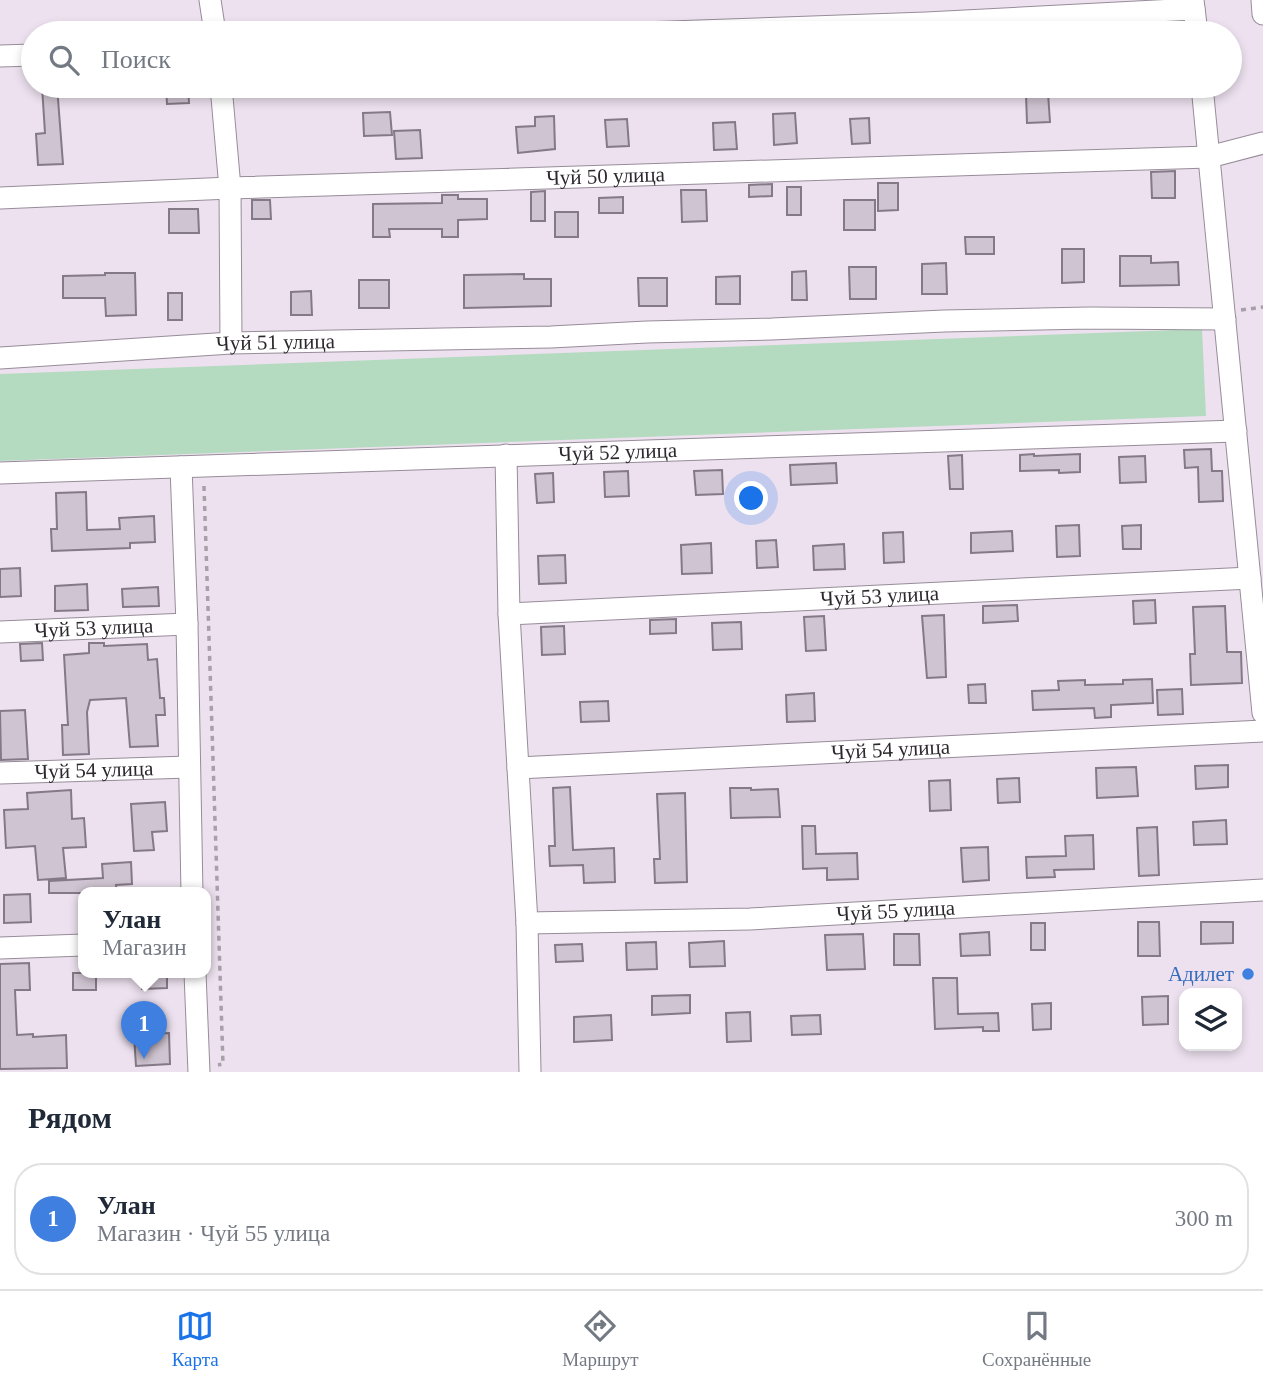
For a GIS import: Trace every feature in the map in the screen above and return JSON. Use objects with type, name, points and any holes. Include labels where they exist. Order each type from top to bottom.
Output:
[{"type":"street","points":[[210,0],[213,21]]},
{"type":"street","points":[[1262,0],[1263,14]]},
{"type":"street","points":[[956,21],[1194,5]]},
{"type":"street","points":[[0,56],[21,55]]},
{"type":"street","points":[[222,98],[230,188],[231,344]]},
{"type":"street","points":[[1203,98],[1263,713]]},
{"type":"street","name":"Чуй 50 улица","points":[[0,198],[230,188],[1209,157],[1263,143]]},
{"type":"street","name":"Чуй 51 улица","points":[[0,358],[231,344],[551,337],[944,321],[1225,319]]},
{"type":"street","name":"Чуй 52 улица","points":[[0,473],[1236,431]]},
{"type":"street","points":[[506,455],[509,614],[527,923],[530,1072]]},
{"type":"street","points":[[181,467],[192,887]]},
{"type":"street","name":"Чуй 53 улица","points":[[509,614],[1250,578]]},
{"type":"street","name":"Чуй 53 улица","points":[[0,632],[187,624]]},
{"type":"street","name":"Чуй 54 улица","points":[[518,768],[1263,732]]},
{"type":"street","name":"Чуй 54 улица","points":[[0,773],[189,767]]},
{"type":"street","name":"Чуй 55 улица","points":[[527,923],[750,919],[1263,890]]},
{"type":"street","points":[[0,948],[78,945]]},
{"type":"street","points":[[195,978],[199,1070]]},
{"type":"path","points":[[199,1070],[223,1064],[203,466]]},
{"type":"green space","points":[[1202,329],[1206,416],[0,461],[0,374]]},
{"type":"building","points":[[43,98],[58,98],[63,164],[38,165],[36,134],[45,133]]},
{"type":"building","points":[[167,98],[189,98],[189,103],[167,104]]},
{"type":"building","points":[[1026,98],[1048,98],[1050,122],[1027,123]]},
{"type":"building","points":[[390,112],[392,135],[364,136],[363,113]]},
{"type":"building","points":[[795,113],[797,143],[774,145],[773,114]]},
{"type":"building","points":[[554,116],[555,149],[518,153],[516,127],[535,126],[535,117]]},
{"type":"building","points":[[869,118],[870,143],[852,144],[850,119]]},
{"type":"building","points":[[627,119],[629,146],[607,147],[605,120]]},
{"type":"building","points":[[735,122],[737,149],[714,150],[713,123]]},
{"type":"building","points":[[420,130],[422,158],[396,159],[394,131]]},
{"type":"building","points":[[1175,171],[1175,198],[1152,198],[1151,172]]},
{"type":"building","points":[[878,183],[898,183],[898,210],[878,211]]},
{"type":"building","points":[[772,184],[772,196],[749,197],[749,185]]},
{"type":"building","points":[[787,187],[801,187],[801,215],[787,215]]},
{"type":"building","points":[[681,190],[706,190],[707,221],[682,222]]},
{"type":"building","points":[[545,191],[545,221],[531,221],[531,192]]},
{"type":"building","points":[[442,195],[458,195],[458,199],[487,199],[487,219],[458,220],[458,237],[442,237],[442,229],[389,229],[390,237],[373,237],[373,204],[442,203]]},
{"type":"building","points":[[623,197],[623,213],[599,213],[599,198]]},
{"type":"building","points":[[252,200],[270,200],[271,219],[252,219]]},
{"type":"building","points":[[844,200],[875,200],[875,230],[844,230]]},
{"type":"building","points":[[169,209],[198,209],[199,233],[169,233]]},
{"type":"building","points":[[555,212],[578,212],[578,237],[555,237]]},
{"type":"building","points":[[965,237],[994,237],[994,254],[966,254]]},
{"type":"building","points":[[1062,249],[1084,249],[1084,282],[1062,283]]},
{"type":"building","points":[[1120,256],[1151,256],[1151,263],[1178,262],[1179,285],[1120,286]]},
{"type":"building","points":[[946,263],[947,294],[922,294],[922,264]]},
{"type":"building","points":[[849,267],[876,267],[876,299],[850,299]]},
{"type":"building","points":[[806,271],[807,300],[792,300],[792,272]]},
{"type":"building","points":[[135,273],[136,315],[106,316],[105,298],[63,298],[63,276]]},
{"type":"building","points":[[524,274],[524,279],[551,279],[551,306],[464,308],[464,275]]},
{"type":"building","points":[[740,276],[740,304],[716,304],[716,277]]},
{"type":"building","points":[[638,278],[667,278],[667,306],[639,306]]},
{"type":"building","points":[[359,280],[389,280],[389,308],[359,308]]},
{"type":"building","points":[[311,291],[312,315],[291,315],[291,292]]},
{"type":"building","points":[[168,293],[182,293],[182,320],[168,320]]},
{"type":"building","points":[[1211,449],[1212,471],[1222,471],[1223,501],[1199,502],[1198,467],[1185,468],[1184,450]]},
{"type":"building","points":[[1080,454],[1080,472],[1020,471],[1020,455]]},
{"type":"building","points":[[962,455],[963,489],[950,489],[948,456]]},
{"type":"building","points":[[1145,456],[1146,482],[1120,483],[1119,457]]},
{"type":"building","points":[[836,463],[837,483],[791,485],[790,465]]},
{"type":"building","points":[[722,470],[723,494],[696,495],[694,471]]},
{"type":"building","points":[[628,471],[629,496],[605,497],[604,472]]},
{"type":"building","points":[[553,473],[554,502],[537,503],[535,474]]},
{"type":"building","points":[[86,492],[87,530],[120,529],[119,518],[154,516],[155,542],[130,543],[130,548],[52,551],[51,529],[57,529],[56,493]]},
{"type":"building","points":[[1079,525],[1080,556],[1057,557],[1056,526]]},
{"type":"building","points":[[1141,525],[1141,549],[1123,549],[1122,526]]},
{"type":"building","points":[[1012,531],[1013,551],[971,553],[971,533]]},
{"type":"building","points":[[903,532],[904,562],[884,563],[883,533]]},
{"type":"building","points":[[776,540],[778,567],[757,568],[756,541]]},
{"type":"building","points":[[711,543],[712,573],[682,574],[681,545]]},
{"type":"building","points":[[844,544],[845,569],[814,570],[813,546]]},
{"type":"building","points":[[565,555],[566,583],[539,584],[538,556]]},
{"type":"building","points":[[20,568],[21,596],[0,597],[0,569]]},
{"type":"building","points":[[87,584],[88,610],[55,611],[55,586]]},
{"type":"building","points":[[158,587],[159,606],[123,607],[122,589]]},
{"type":"building","points":[[1155,600],[1156,623],[1134,624],[1133,601]]},
{"type":"building","points":[[1017,605],[1018,621],[983,623],[983,606]]},
{"type":"building","points":[[1225,606],[1227,652],[1241,652],[1242,683],[1191,685],[1190,654],[1195,654],[1193,607]]},
{"type":"building","points":[[944,615],[946,677],[927,678],[922,616]]},
{"type":"building","points":[[824,616],[826,650],[806,651],[804,617]]},
{"type":"building","points":[[676,619],[676,633],[650,634],[650,620]]},
{"type":"building","points":[[741,622],[742,649],[713,650],[712,623]]},
{"type":"building","points":[[564,626],[565,654],[542,655],[541,627]]},
{"type":"building","points":[[42,643],[43,660],[21,661],[20,644]]},
{"type":"building","points":[[89,643],[104,643],[104,646],[147,644],[148,660],[157,659],[160,698],[164,698],[165,715],[156,715],[158,746],[130,747],[126,698],[90,700],[87,712],[89,754],[63,755],[62,725],[68,725],[64,655],[89,653]]},
{"type":"building","points":[[1152,679],[1153,703],[1111,705],[1111,717],[1095,718],[1094,708],[1033,710],[1032,691],[1059,690],[1058,681],[1085,680],[1085,685],[1123,684],[1123,680]]},
{"type":"building","points":[[985,684],[986,703],[969,703],[968,685]]},
{"type":"building","points":[[1182,689],[1183,714],[1158,715],[1157,690]]},
{"type":"building","points":[[814,693],[815,721],[787,722],[786,695]]},
{"type":"building","points":[[608,701],[609,721],[581,722],[580,702]]},
{"type":"building","points":[[25,710],[28,759],[1,760],[0,711]]},
{"type":"building","points":[[1228,765],[1228,787],[1196,789],[1195,766]]},
{"type":"building","points":[[1136,767],[1138,796],[1097,798],[1096,768]]},
{"type":"building","points":[[1019,778],[1020,802],[998,803],[997,779]]},
{"type":"building","points":[[950,780],[951,810],[930,811],[929,781]]},
{"type":"building","points":[[570,787],[573,850],[614,848],[615,882],[584,883],[583,865],[550,866],[549,846],[555,846],[553,788]]},
{"type":"building","points":[[730,788],[778,789],[780,817],[731,818]]},
{"type":"building","points":[[71,790],[72,819],[84,818],[86,847],[63,848],[66,878],[38,880],[35,846],[6,848],[4,810],[28,809],[27,793]]},
{"type":"building","points":[[685,793],[687,882],[655,883],[654,859],[660,859],[657,794]]},
{"type":"building","points":[[165,802],[167,831],[152,832],[154,850],[134,851],[131,804]]},
{"type":"building","points":[[1226,820],[1227,844],[1194,845],[1193,822]]},
{"type":"building","points":[[802,826],[815,826],[816,854],[857,853],[858,879],[827,880],[827,868],[803,869]]},
{"type":"building","points":[[1157,827],[1159,875],[1139,876],[1137,828]]},
{"type":"building","points":[[1093,835],[1094,869],[1054,870],[1055,877],[1027,878],[1026,857],[1066,856],[1065,836]]},
{"type":"building","points":[[988,847],[989,880],[963,882],[961,848]]},
{"type":"building","points":[[131,862],[132,884],[116,887],[78,887],[78,893],[49,893],[49,881],[103,878],[102,864]]},
{"type":"building","points":[[30,894],[31,922],[4,923],[4,895]]},
{"type":"building","points":[[1138,922],[1159,922],[1160,956],[1138,956]]},
{"type":"building","points":[[1201,922],[1233,922],[1233,943],[1201,944]]},
{"type":"building","points":[[1031,923],[1045,923],[1045,950],[1031,950]]},
{"type":"building","points":[[989,932],[990,955],[961,956],[960,934]]},
{"type":"building","points":[[863,934],[865,969],[827,970],[825,935]]},
{"type":"building","points":[[894,934],[919,934],[920,965],[894,965]]},
{"type":"building","points":[[724,941],[725,966],[690,967],[689,943]]},
{"type":"building","points":[[656,942],[657,969],[627,970],[626,943]]},
{"type":"building","points":[[582,944],[583,961],[556,962],[555,945]]},
{"type":"building","points":[[29,963],[30,990],[15,990],[17,1035],[66,1035],[67,1068],[0,1069],[0,964]]},
{"type":"building","points":[[73,973],[78,973],[78,978],[96,978],[96,990],[73,990]]},
{"type":"building","points":[[142,978],[167,978],[167,988],[142,989]]},
{"type":"building","points":[[933,978],[957,978],[958,1014],[998,1013],[999,1031],[983,1031],[983,1027],[935,1029]]},
{"type":"building","points":[[690,995],[690,1013],[652,1015],[652,996]]},
{"type":"building","points":[[1168,996],[1168,1024],[1143,1025],[1142,997]]},
{"type":"building","points":[[1051,1003],[1051,1029],[1033,1030],[1032,1004]]},
{"type":"building","points":[[750,1012],[751,1041],[727,1042],[726,1013]]},
{"type":"building","points":[[611,1015],[612,1040],[574,1042],[574,1017]]},
{"type":"building","points":[[820,1015],[821,1034],[792,1035],[791,1016]]},
{"type":"building","points":[[169,1033],[170,1064],[136,1066],[134,1035]]},
{"type":"place","name":"Адилет","points":[[1248,974]]},
{"type":"place","name":"Улан","points":[[144,1059]]}]
